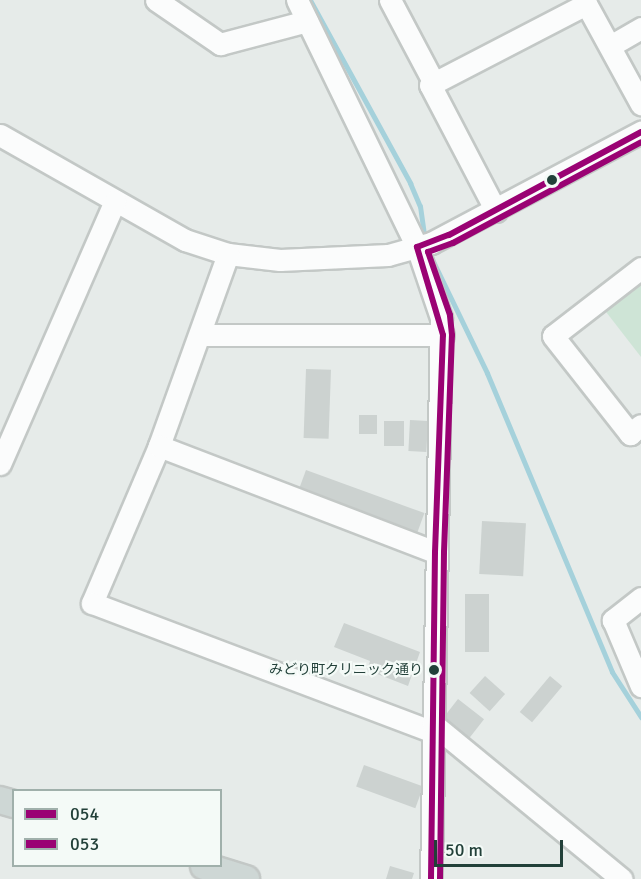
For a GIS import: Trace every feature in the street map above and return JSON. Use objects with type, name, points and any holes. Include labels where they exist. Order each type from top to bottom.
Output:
[{"type":"main road","points":[[207,867],[246,879]]},
{"type":"street","points":[[156,0],[220,44],[307,21]]},
{"type":"street","points":[[297,0],[417,247],[441,318],[443,335],[435,552],[431,879]]},
{"type":"street","points":[[390,0],[434,83]]},
{"type":"street","points":[[496,211],[430,85],[585,2],[641,104]]},
{"type":"street","points":[[610,46],[641,28]]},
{"type":"street","points":[[0,135],[185,240],[228,254],[280,260],[355,258],[417,247],[496,211],[641,132]]},
{"type":"street","points":[[0,464],[116,201]]},
{"type":"street","points":[[228,254],[201,335],[159,446],[92,603],[433,728],[622,879]]},
{"type":"street","points":[[641,268],[553,336],[630,434],[641,425]]},
{"type":"street","points":[[201,335],[443,335]]},
{"type":"street","points":[[159,446],[435,552]]},
{"type":"street","points":[[641,598],[613,620],[641,686]]},
{"type":"green space","points":[[641,279],[641,357],[603,308]]},
{"type":"building","points":[[306,369],[331,370],[329,439],[304,438]]},
{"type":"building","points":[[359,415],[377,415],[377,434],[359,434]]},
{"type":"building","points":[[410,420],[428,421],[426,452],[408,451]]},
{"type":"building","points":[[384,421],[404,421],[404,446],[384,446]]},
{"type":"building","points":[[306,470],[424,513],[417,535],[298,492]]},
{"type":"building","points":[[482,521],[526,523],[523,576],[479,574]]},
{"type":"building","points":[[465,594],[489,594],[489,652],[465,652]]},
{"type":"building","points":[[344,623],[420,652],[408,686],[367,670],[370,661],[334,647]]},
{"type":"building","points":[[485,676],[505,694],[490,711],[470,693]]},
{"type":"building","points":[[550,676],[562,686],[532,722],[520,712]]},
{"type":"building","points":[[458,699],[484,719],[468,740],[442,719]]},
{"type":"building","points":[[364,765],[423,787],[415,808],[356,787]]},
{"type":"building","points":[[390,866],[414,873],[412,879],[386,879]]},
{"type":"waterway","points":[[310,0],[410,183],[420,206],[425,240]]},
{"type":"waterway","points":[[430,255],[487,373],[612,672],[641,717]]},
{"type":"transit line","name":"054","points":[[431,879],[435,552],[443,335],[417,247],[449,235],[641,132]]},
{"type":"transit line","name":"053","points":[[440,879],[444,552],[452,335],[450,315],[428,252],[453,243],[641,142]]},
{"type":"place","name":"みどり町クリニック通り","points":[[434,670]]}]
